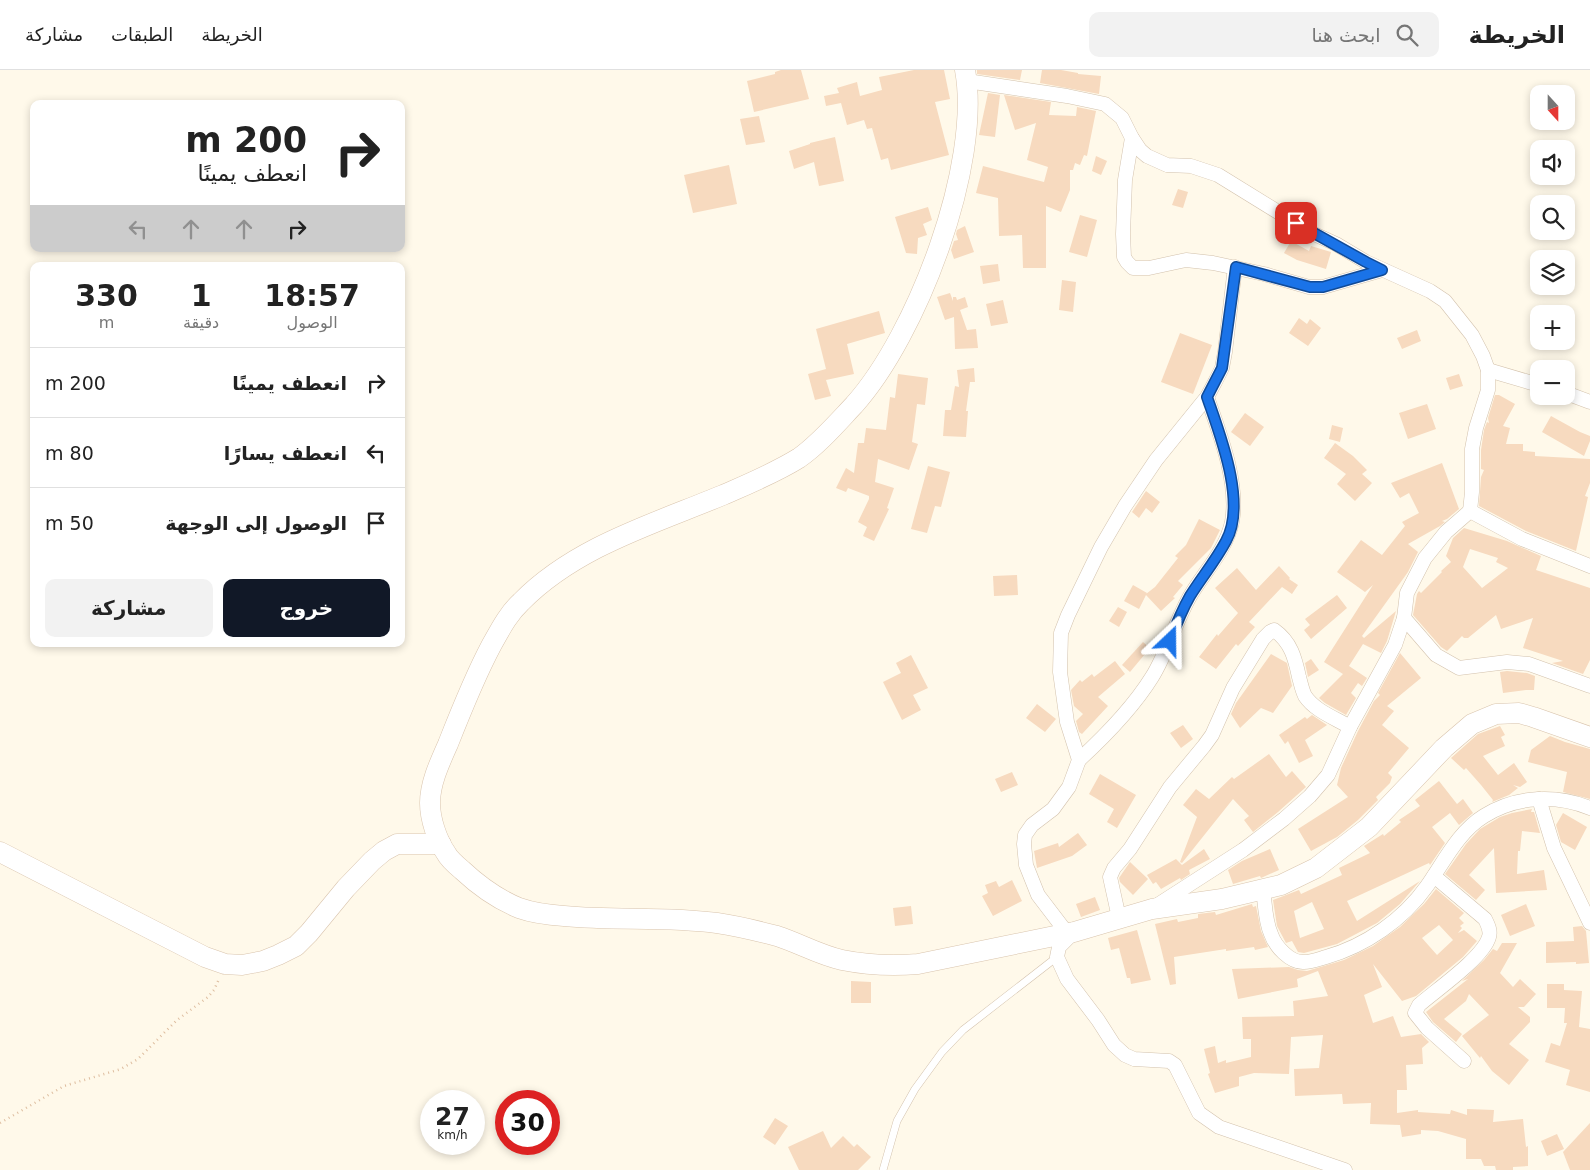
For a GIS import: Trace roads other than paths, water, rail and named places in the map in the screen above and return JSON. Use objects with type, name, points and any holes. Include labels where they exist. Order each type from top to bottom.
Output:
[{"type":"street","points":[[1152,909],[1243,850],[1284,819],[1310,796],[1328,775],[1350,727],[1395,645],[1404,618],[1407,593],[1425,558],[1446,532],[1470,511],[1472,449],[1476,428],[1488,390],[1488,370],[1472,335],[1445,301],[1430,291],[1382,270],[1312,233],[1218,175],[1191,166],[1167,165],[1147,156],[1140,150],[1132,138],[1122,118],[1105,104],[966,75],[964,148],[957,184],[941,241],[903,333],[884,365],[857,401],[825,436],[800,457],[749,484],[622,536],[576,558],[549,576],[519,604],[503,624],[477,672],[435,777],[430,801],[433,824],[446,855],[479,886],[519,908],[544,914],[582,918],[690,920],[721,924],[777,936],[838,959],[864,964],[898,966],[918,964],[1071,932],[1152,909],[1222,899],[1281,885],[1316,868],[1369,827],[1444,748],[1472,724],[1496,714],[1519,714],[1533,717],[1590,737]]},
{"type":"street","points":[[1132,138],[1125,180],[1123,225],[1124,257],[1133,268],[1149,268],[1186,260],[1236,267],[1310,287],[1323,287],[1382,270]]},
{"type":"street","points":[[1079,760],[1066,713],[1060,672],[1061,633],[1101,547],[1125,506],[1156,460],[1207,397],[1222,368],[1236,267]]},
{"type":"street","points":[[1488,370],[1530,382]]},
{"type":"street","points":[[1071,932],[1038,895],[1026,865],[1025,835],[1032,825],[1053,809],[1069,787],[1079,760],[1102,739],[1152,677],[1189,597],[1227,540],[1234,504],[1228,463],[1207,397]]},
{"type":"street","points":[[1575,397],[1590,402]]},
{"type":"street","points":[[1470,511],[1522,539],[1590,566]]},
{"type":"street","points":[[1404,618],[1436,655],[1459,668],[1508,662],[1529,664],[1590,686]]},
{"type":"street","points":[[1119,918],[1110,877],[1114,868],[1130,849],[1170,787],[1212,735],[1233,688],[1263,639],[1270,632],[1276,632],[1287,642],[1294,655],[1302,689],[1314,707],[1350,727]]},
{"type":"street","points":[[1262,889],[1270,934],[1289,958],[1303,962],[1337,954],[1377,934],[1415,900],[1455,845],[1471,826],[1484,817],[1500,808],[1539,799],[1574,802],[1590,808]]},
{"type":"street","points":[[1539,799],[1554,848],[1590,923]]},
{"type":"street","points":[[0,852],[205,957],[225,964],[242,965],[263,961],[296,946],[346,888],[384,851],[397,844],[441,844]]},
{"type":"street","points":[[1434,876],[1485,919],[1490,928],[1489,937],[1480,953],[1419,1005],[1415,1013],[1427,1028],[1464,1061]]},
{"type":"street","points":[[1071,932],[1059,948],[1057,957],[1066,979],[1098,1020],[1114,1045],[1125,1055],[1134,1060],[1169,1061],[1175,1066],[1199,1112],[1219,1127],[1345,1170]]},
{"type":"lane","points":[[882,1170],[897,1121],[915,1089],[942,1052],[963,1030],[1057,957]]}]
